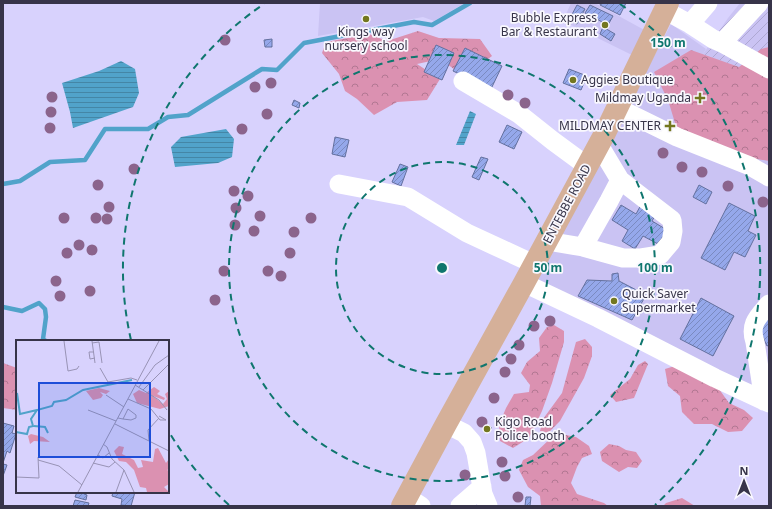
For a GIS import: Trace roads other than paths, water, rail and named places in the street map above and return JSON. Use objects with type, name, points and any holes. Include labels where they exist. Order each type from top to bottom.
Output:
[{"type":"main road","name":"ENTEBBE ROAD","points":[[410,503],[446,424],[547,241],[618,108],[666,7]]},
{"type":"street","points":[[690,24],[708,3]]},
{"type":"street","points":[[722,43],[759,3]]},
{"type":"street","points":[[666,7],[713,39],[769,69]]},
{"type":"street","points":[[463,81],[519,114],[587,166]]},
{"type":"street","points":[[618,108],[665,132],[750,166],[769,177]]},
{"type":"street","points":[[547,241],[583,247],[623,258],[641,258],[660,255],[671,242],[673,231],[672,220],[620,180],[599,144]]},
{"type":"street","points":[[583,247],[620,180]]},
{"type":"street","points":[[339,184],[408,197],[467,233],[598,318],[715,378],[766,402]]},
{"type":"street","points":[[766,402],[755,342],[752,335],[755,321],[769,304]]},
{"type":"street","points":[[446,424],[464,433],[472,442],[476,453],[482,487],[488,506]]},
{"type":"street","points":[[460,506],[482,487]]},
{"type":"water","points":[[121,61],[135,69],[139,93],[133,107],[73,128],[62,83],[99,71]]},
{"type":"water","points":[[470,111],[476,114],[464,145],[456,145]]},
{"type":"water","points":[[226,129],[234,139],[232,157],[218,163],[175,167],[171,147],[181,137]]},
{"type":"waterway","points":[[3,184],[20,181],[50,162],[85,160],[105,129],[148,129],[168,117],[188,115],[262,69],[277,70],[304,43],[414,22],[432,25],[470,3]]},
{"type":"waterway","points":[[3,307],[22,311],[39,303],[45,309],[46,317],[43,339],[44,340]]},
{"type":"place","name":"Kings way nursery school","points":[[366,19]]},
{"type":"place","name":"Bubble Express Bar & Restaurant","points":[[605,25]]},
{"type":"place","name":"Aggies Boutique","points":[[573,80]]},
{"type":"place","name":"Mildmay Uganda","points":[[700,98]]},
{"type":"place","name":"MILDMAY CENTER","points":[[670,126]]},
{"type":"place","name":"Quick Saver Supermarket","points":[[614,301]]},
{"type":"place","name":"Kigo Road Police booth","points":[[487,429]]}]
